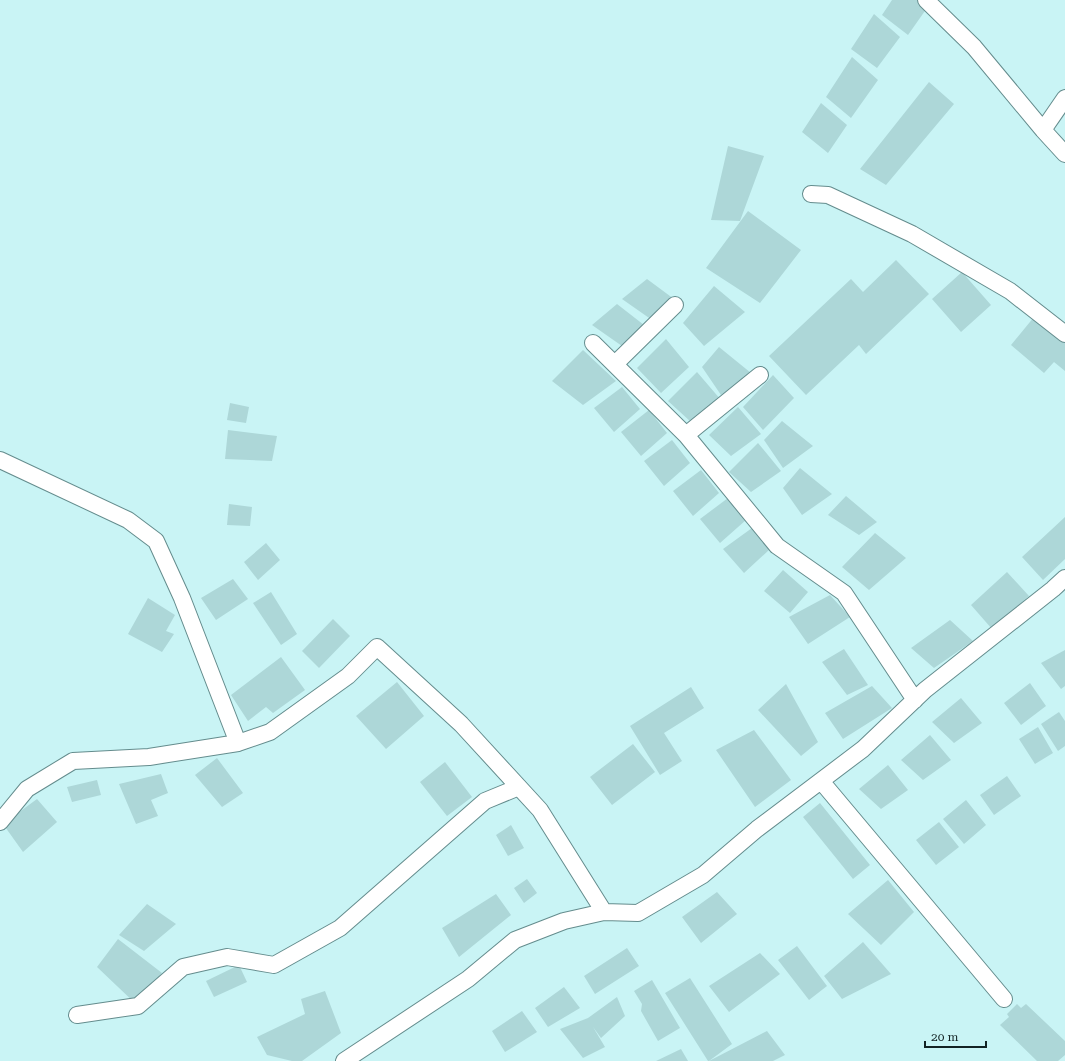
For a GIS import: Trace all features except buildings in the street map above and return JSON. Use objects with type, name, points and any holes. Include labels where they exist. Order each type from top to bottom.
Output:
[{"type":"street","points":[[926,0],[974,47],[1043,130],[1065,154]]},
{"type":"street","points":[[1043,130],[1065,98]]},
{"type":"street","points":[[811,194],[828,195],[912,234],[1010,291],[1065,334]]},
{"type":"street","points":[[615,364],[674,305]]},
{"type":"street","points":[[593,343],[686,435],[776,546],[844,593],[915,700]]},
{"type":"street","points":[[686,435],[760,375]]},
{"type":"street","points":[[0,460],[128,520],[156,541],[182,598],[238,743]]},
{"type":"street","points":[[344,1061],[468,979],[514,940],[564,921],[604,912],[638,913],[703,875],[757,830],[862,749],[926,690],[1065,578]]},
{"type":"street","points":[[0,822],[27,789],[73,761],[149,757],[238,743],[270,732],[348,676],[377,647],[461,724],[540,810],[604,912]]},
{"type":"street","points":[[821,781],[1004,999]]},
{"type":"street","points":[[77,1015],[138,1006],[183,967],[227,957],[274,965],[340,928],[485,802],[519,787]]}]
